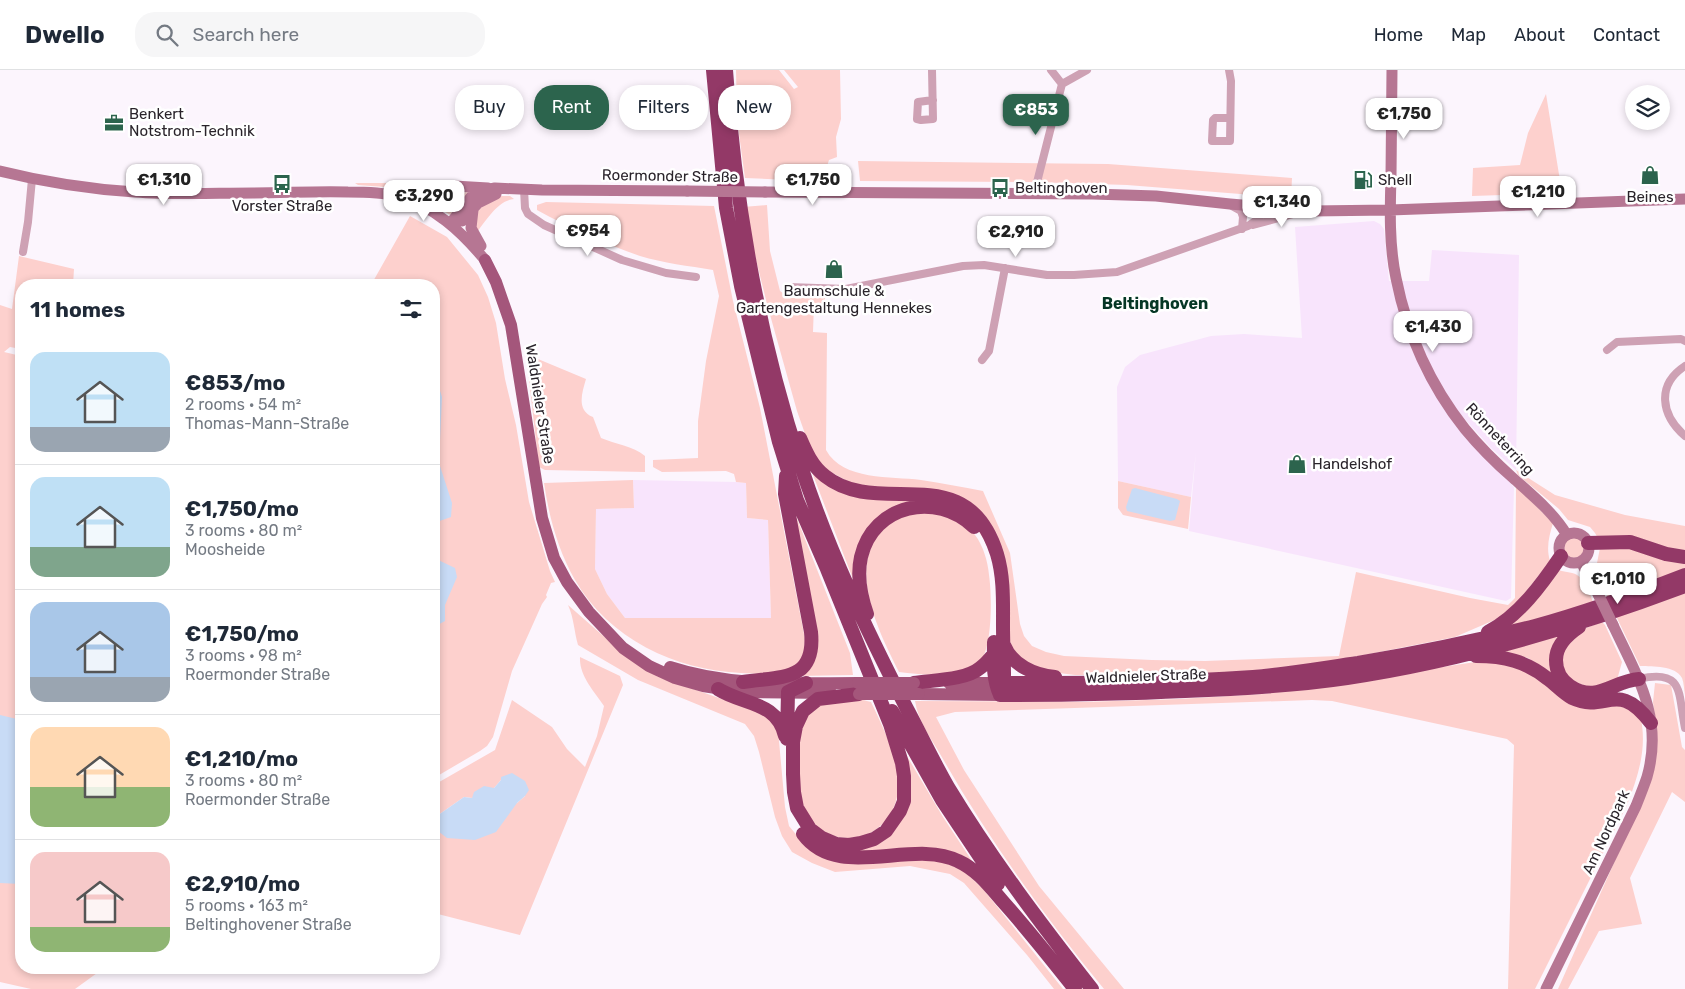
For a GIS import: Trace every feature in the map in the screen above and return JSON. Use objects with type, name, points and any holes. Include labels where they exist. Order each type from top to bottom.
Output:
[{"type":"highway","points":[[713,70],[726,208],[741,286],[787,470],[797,500],[890,724],[902,763],[905,789],[904,800],[900,811],[886,831],[874,839],[849,845],[836,844],[822,838],[810,829],[803,819],[795,800],[793,749],[797,720],[806,707],[818,699],[856,690]]},
{"type":"highway","points":[[726,70],[740,212],[776,382],[802,468],[845,581],[889,682],[947,786],[978,835],[1033,912],[1092,989]]},
{"type":"highway","points":[[776,382],[790,410],[806,452],[814,465],[825,476],[845,487],[864,491],[924,494],[953,500],[967,509],[982,524],[992,540],[1001,570],[1003,640],[1000,687]]},
{"type":"highway","points":[[743,682],[783,678],[793,674],[805,663],[811,648],[811,632],[785,494],[787,470]]},
{"type":"highway","points":[[889,682],[866,611],[861,587],[861,557],[866,542],[880,524],[898,512],[914,507],[934,507],[953,513],[969,522],[983,539],[991,559],[994,581],[994,654],[1000,687]]},
{"type":"highway","points":[[1588,543],[1630,542],[1666,554],[1685,557]]},
{"type":"highway","points":[[1455,651],[1505,623],[1522,608],[1561,556]]},
{"type":"highway","name":"Waldnieler Straße","points":[[1000,687],[1088,682],[1254,677],[1455,651],[1627,597],[1685,575]]},
{"type":"highway","name":"Waldnieler Straße","points":[[1000,687],[1107,695],[1252,689],[1347,678],[1455,651],[1536,636],[1594,619],[1685,586]]},
{"type":"highway","points":[[1594,619],[1573,631],[1560,645],[1556,657],[1556,669],[1560,677],[1578,692],[1589,693],[1598,692],[1627,680],[1639,679]]},
{"type":"highway","points":[[1003,640],[1006,649],[1013,659],[1031,671],[1051,677],[1088,682]]},
{"type":"highway","points":[[1455,651],[1512,659],[1533,668],[1573,698],[1591,702],[1599,700],[1627,700],[1637,706],[1651,722]]},
{"type":"highway","points":[[916,688],[969,674],[980,668],[994,654]]},
{"type":"highway","points":[[862,656],[942,800],[1030,933]]},
{"type":"highway","points":[[1599,700],[1639,679]]},
{"type":"highway","points":[[806,683],[788,692],[786,742],[789,804],[793,818],[807,839],[833,854],[850,858],[915,853],[947,856],[958,861],[979,874],[1075,989]]},
{"type":"highway","points":[[718,690],[763,707],[773,714],[782,726],[786,742]]},
{"type":"main road","name":"Rönneterring","points":[[1392,70],[1390,210],[1396,278],[1408,325],[1421,359],[1441,394],[1465,429],[1511,476],[1543,505],[1559,522],[1567,535]]},
{"type":"main road","points":[[0,171],[32,179],[91,188],[184,194],[376,193],[409,200],[425,200],[454,186],[495,188]]},
{"type":"main road","name":"Roermonder Straße","points":[[453,226],[471,198],[486,190],[495,188],[1156,196],[1310,211],[1390,210],[1685,199]]},
{"type":"main road","name":"Roermonder Straße","points":[[453,226],[489,196],[524,189]]},
{"type":"main road","name":"Waldnieler Straße","points":[[409,200],[453,226],[466,237],[485,260],[499,290],[511,325],[542,518],[554,558],[578,598],[623,648],[655,669],[689,682],[718,690],[742,692],[856,690],[889,682],[916,688],[1000,687]]},
{"type":"main road","points":[[474,207],[471,216],[471,228],[481,246],[485,260]]},
{"type":"main road","points":[[1577,534],[1582,536],[1588,543],[1589,552],[1581,562],[1568,562],[1561,556],[1560,542],[1567,535],[1577,534]]},
{"type":"main road","points":[[1581,562],[1639,679]]},
{"type":"main road","name":"Waldnieler Straße","points":[[611,635],[664,665],[712,679],[743,682],[806,683],[856,690]]},
{"type":"main road","name":"Am Nordpark","points":[[1546,989],[1636,806],[1647,777],[1652,742],[1651,722],[1645,694],[1639,679]]},
{"type":"street","points":[[932,70],[933,100]]},
{"type":"street","points":[[1051,70],[1062,84]]},
{"type":"street","points":[[1034,194],[1062,84],[1087,70]]},
{"type":"street","points":[[1229,70],[1231,81],[1230,118]]},
{"type":"street","points":[[23,252],[32,179]]},
{"type":"street","points":[[524,189],[525,208],[528,214],[544,225],[622,260],[666,272],[696,277]]},
{"type":"street","points":[[1230,204],[1241,211],[1245,227]]},
{"type":"street","points":[[1245,227],[1258,219],[1264,208]]},
{"type":"street","points":[[788,287],[846,288],[964,266],[984,265],[1047,274],[1074,275],[1117,272],[1245,227],[1287,215],[1310,211]]},
{"type":"street","points":[[982,360],[989,351],[1005,268]]},
{"type":"street","points":[[1607,350],[1617,342],[1681,339],[1685,341]]},
{"type":"street","points":[[1685,366],[1669,382],[1665,395],[1665,408],[1671,421],[1685,436]]},
{"type":"street","points":[[1639,679],[1660,676],[1670,678],[1674,682],[1681,702],[1685,728]]},
{"type":"shaded area","points":[[736,70],[779,70],[791,85],[736,85]]},
{"type":"shaded area","points":[[784,70],[840,70],[841,119],[836,137],[837,157],[829,160],[827,168],[832,182],[745,178],[738,130],[791,130],[791,85],[794,89],[798,87]]},
{"type":"shaded area","points":[[1546,94],[1562,193],[1472,196],[1473,168],[1520,165],[1528,133]]},
{"type":"shaded area","points":[[858,161],[1108,164],[1292,178],[1291,198],[1127,185],[1031,182],[860,181]]},
{"type":"shaded area","points":[[355,183],[466,183],[419,196],[400,190],[358,185]]},
{"type":"shaded area","points":[[471,189],[450,215],[430,202],[449,194],[468,192]]},
{"type":"shaded area","points":[[497,196],[510,196],[514,199],[508,200],[498,207],[476,233],[475,220],[478,211]]},
{"type":"shaded area","points":[[546,202],[714,206],[733,301],[760,408],[805,639],[804,656],[793,669],[771,674],[716,671],[668,658],[646,648],[625,635],[589,601],[575,580],[555,533],[544,483],[633,480],[634,508],[596,509],[595,569],[607,594],[625,618],[771,618],[768,520],[747,518],[746,483],[736,482],[734,474],[726,471],[662,472],[653,467],[653,460],[698,458],[698,421],[706,361],[719,296],[713,270],[640,256],[614,246],[537,210],[537,205]]},
{"type":"shaded area","points":[[767,205],[770,251],[780,291],[790,298],[825,298],[825,304],[814,304],[813,332],[827,333],[826,450],[834,460],[856,472],[882,477],[921,480],[983,491],[1010,553],[1020,624],[1024,636],[1032,646],[1046,652],[1064,656],[1152,660],[1205,661],[1339,656],[1356,572],[1508,605],[1515,598],[1516,486],[1553,523],[1548,542],[1550,561],[1518,602],[1499,618],[1455,637],[1329,662],[1248,671],[1173,675],[1075,675],[1043,671],[1025,664],[1011,646],[985,521],[851,483],[827,470],[817,460],[810,448],[797,411],[767,304],[743,207]]},
{"type":"shaded area","points":[[410,216],[447,237],[478,275],[488,297],[496,323],[529,502],[555,582],[551,583],[546,595],[547,597],[542,604],[512,671],[493,737],[487,746],[480,751],[440,774],[440,279],[374,279]]},
{"type":"shaded area","points":[[1374,221],[1384,229],[1389,281],[1429,281],[1432,250],[1519,255],[1516,470],[1491,448],[1452,405],[1465,434],[1514,487],[1511,598],[1506,601],[1189,531],[1196,452],[1191,497],[1118,481],[1117,387],[1125,367],[1140,355],[1211,336],[1244,334],[1302,338],[1295,227]]},
{"type":"shaded area","points":[[19,256],[74,269],[73,279],[16,279]]},
{"type":"shaded area","points":[[15,286],[15,348],[10,347],[4,352],[15,355],[15,974],[96,974],[75,989],[31,989],[0,982],[0,305],[12,309]]},
{"type":"shaded area","points":[[526,354],[586,379],[582,395],[582,406],[593,417],[601,438],[629,447],[645,456],[645,472],[545,470],[539,467]]},
{"type":"shaded area","points":[[808,462],[829,482],[844,490],[860,494],[931,498],[963,510],[976,522],[982,531],[989,545],[993,560],[979,531],[965,516],[951,507],[935,503],[919,503],[903,507],[888,514],[875,524],[865,536],[857,556],[858,592]]},
{"type":"shaded area","points":[[1516,470],[1555,495],[1625,515],[1685,526],[1685,572],[1609,599],[1596,574],[1600,548],[1599,540],[1595,533],[1590,527],[1568,520],[1559,509],[1518,475]]},
{"type":"shaded area","points":[[633,480],[746,483],[747,518],[768,520],[771,618],[625,618],[607,594],[595,569],[596,509],[634,508]]},
{"type":"shaded area","points":[[1118,481],[1191,497],[1188,529],[1123,515],[1118,508]]},
{"type":"shaded area","points":[[788,496],[850,653],[853,675],[798,676],[813,656]]},
{"type":"shaded area","points":[[932,511],[955,520],[971,530],[983,549],[991,595],[989,636],[983,658],[971,668],[959,672],[933,675],[899,672],[884,641],[871,605],[867,588],[866,570],[869,553],[878,534],[890,522],[906,515]]},
{"type":"shaded area","points":[[1574,538],[1581,541],[1584,548],[1581,555],[1574,558],[1567,555],[1564,548],[1567,541]]},
{"type":"shaded area","points":[[1557,569],[1580,577],[1594,604],[1504,630],[1527,609]]},
{"type":"shaded area","points":[[1685,592],[1685,695],[1684,684],[1679,674],[1669,669],[1640,666],[1616,616]]},
{"type":"shaded area","points":[[568,605],[625,655],[659,677],[765,714],[778,730],[785,807],[789,826],[804,844],[819,855],[937,859],[964,871],[983,889],[1063,989],[1054,989],[964,883],[950,874],[910,866],[835,872],[812,863],[792,852],[782,836],[775,817],[754,736],[745,724],[638,680],[578,645]]},
{"type":"shaded area","points":[[1602,622],[1622,662],[1617,680],[1595,690],[1566,678],[1560,651],[1578,631]]},
{"type":"shaded area","points":[[1566,632],[1559,678],[1528,658],[1502,652]]},
{"type":"shaded area","points":[[580,657],[620,676],[623,685],[520,935],[440,915],[440,826],[517,803],[525,796],[501,780],[494,788],[472,798],[464,797],[440,814],[440,782],[495,750],[512,700],[552,727],[567,749],[585,767],[597,736],[604,706],[585,677],[580,664]]},
{"type":"shaded area","points":[[1482,661],[1503,661],[1622,704],[1641,719],[1643,730],[1640,763],[1627,805],[1535,989],[1508,989],[1514,745],[1507,739],[1332,701],[1312,700],[955,712],[936,717],[964,770],[1039,886],[1124,989],[1104,989],[1039,906],[979,819],[926,731],[915,701],[1084,702],[1263,694]]},
{"type":"shaded area","points":[[1655,683],[1671,685],[1682,747],[1685,750],[1685,802],[1672,792],[1630,878],[1642,924],[1599,931],[1568,989],[1558,989],[1637,811],[1657,731],[1653,702]]},
{"type":"shaded area","points":[[859,699],[871,702],[889,743],[897,769],[897,797],[888,818],[872,832],[853,838],[833,836],[815,825],[802,804],[797,774],[798,744],[804,720],[812,710],[831,701]]},
{"type":"shaded area","points":[[901,746],[943,817],[976,867],[858,855],[843,848],[900,819]]},
{"type":"water","points":[[440,391],[442,397],[440,441]]},
{"type":"water","points":[[440,466],[452,503],[451,517],[440,521]]},
{"type":"water","points":[[1135,488],[1180,501],[1175,520],[1170,521],[1127,511],[1126,507],[1132,489]]},
{"type":"water","points":[[440,561],[455,568],[457,577],[445,605],[445,621],[440,624]]},
{"type":"water","points":[[0,715],[15,719],[15,884],[0,883]]},
{"type":"water","points":[[512,773],[525,781],[529,790],[496,832],[475,840],[447,838],[440,833],[440,814],[464,797],[472,798],[474,792],[484,786],[494,788],[501,780],[501,777]]},
{"type":"place","name":"Benkert Notstrom-Technik","points":[[114,123]]},
{"type":"place","name":"Beines","points":[[1650,175]]},
{"type":"place","name":"Shell","points":[[1363,180]]},
{"type":"place","name":"Vorster Straße","points":[[282,184]]},
{"type":"place","name":"Beltinghoven","points":[[1000,188]]},
{"type":"place","name":"Baumschule & Gartengestaltung Hennekes","points":[[834,269]]},
{"type":"place","name":"Handelshof","points":[[1297,464]]},
{"type":"district","name":"Beltinghoven","points":[[1155,303]]}]
